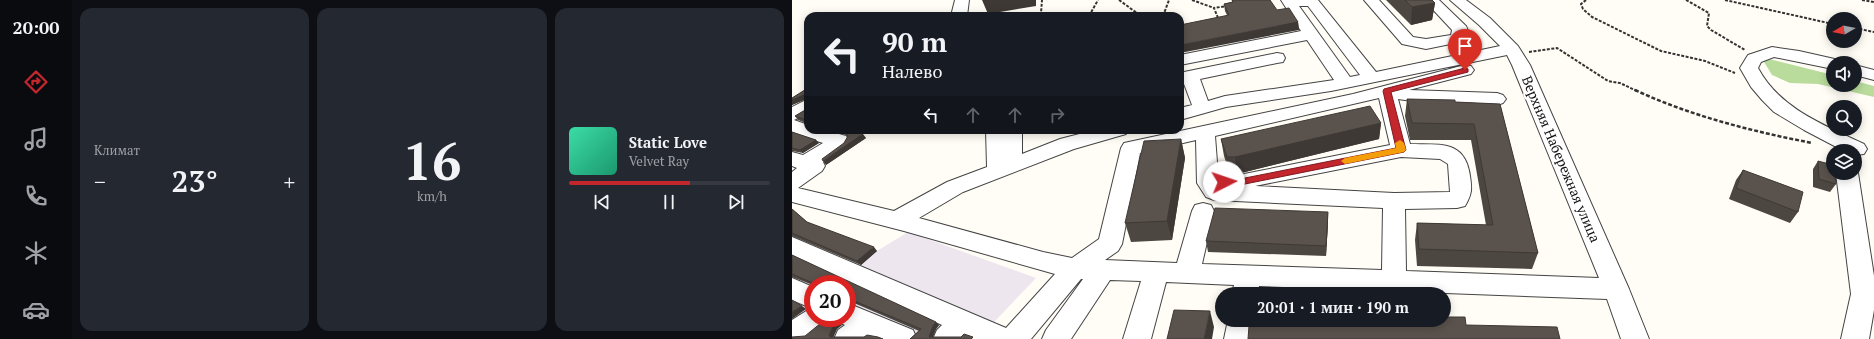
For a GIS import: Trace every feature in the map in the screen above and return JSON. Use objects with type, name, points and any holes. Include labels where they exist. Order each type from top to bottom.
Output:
[{"type":"street","points":[[960,12],[962,0]]},
{"type":"street","points":[[1371,0],[1408,41],[1426,44],[1459,38],[1460,29],[1435,4],[1426,9],[1416,0]]},
{"type":"street","name":"Верхняя Набережная улица","points":[[1458,0],[1486,20],[1513,51],[1616,289],[1635,339]]},
{"type":"street","points":[[1338,84],[1307,38],[1288,1],[1312,2],[1371,77]]},
{"type":"street","points":[[1184,67],[1307,38]]},
{"type":"street","points":[[1184,113],[1225,102],[1338,84],[1513,51]]},
{"type":"street","points":[[1826,62],[1772,52],[1754,59],[1749,68],[1753,78],[1772,100],[1791,116],[1847,144]]},
{"type":"street","points":[[1184,67],[1277,58]]},
{"type":"street","points":[[1184,67],[1202,108]]},
{"type":"street","points":[[1014,339],[1075,268],[1110,244],[1131,148],[1387,91],[1465,70]]},
{"type":"street","points":[[1862,71],[1874,74]]},
{"type":"street","points":[[1387,91],[1412,96],[1497,99]]},
{"type":"street","points":[[1387,91],[1401,150]]},
{"type":"street","points":[[792,115],[804,107]]},
{"type":"street","points":[[792,126],[804,130]]},
{"type":"street","points":[[1205,131],[1208,183],[1214,192],[1394,201],[1457,200],[1461,191],[1458,163],[1453,156],[1443,152],[1401,150],[1240,182],[1208,183]]},
{"type":"street","points":[[799,161],[839,141],[817,134]]},
{"type":"street","points":[[997,134],[1005,167]]},
{"type":"street","points":[[1005,167],[1011,134]]},
{"type":"street","points":[[896,220],[955,187],[1067,144],[1104,134]]},
{"type":"street","points":[[792,182],[815,166],[799,161]]},
{"type":"street","points":[[1848,180],[1864,294],[1855,339]]},
{"type":"street","points":[[792,194],[896,220],[1043,262],[1075,268],[1187,273],[1246,285],[1394,280],[1616,289]]},
{"type":"street","points":[[1394,201],[1394,280]]},
{"type":"street","points":[[1187,273],[1203,211]]},
{"type":"street","points":[[792,246],[955,331],[1001,339]]},
{"type":"street","points":[[1056,339],[1103,270]]},
{"type":"street","points":[[1137,339],[1156,272]]},
{"type":"street","points":[[856,326],[903,339]]},
{"type":"street","points":[[792,336],[804,327]]},
{"type":"street","points":[[1238,339],[1240,327]]},
{"type":"path","points":[[1041,12],[1042,0]]},
{"type":"path","points":[[1091,12],[1098,0]]},
{"type":"path","points":[[1119,0],[1136,12]]},
{"type":"path","points":[[1164,12],[1169,0]]},
{"type":"path","points":[[1192,0],[1214,8],[1228,6]]},
{"type":"path","points":[[1586,0],[1581,4],[1583,9],[1592,16],[1661,51],[1705,61],[1757,82]]},
{"type":"path","points":[[1686,0],[1709,12],[1707,26],[1712,33],[1740,45],[1750,53],[1751,64]]},
{"type":"path","points":[[1725,0],[1826,22]]},
{"type":"path","points":[[1862,0],[1874,2]]},
{"type":"path","points":[[1211,20],[1218,18],[1214,8]]},
{"type":"path","points":[[1862,29],[1874,32]]},
{"type":"path","points":[[1513,51],[1557,48],[1608,81],[1620,83],[1668,105],[1703,116],[1737,124],[1765,134],[1816,145]]},
{"type":"shaded area","points":[[792,210],[810,225],[877,251],[908,232],[1036,278],[978,339],[792,339]]},
{"type":"green space","points":[[1761,57],[1826,73],[1826,86],[1818,84],[1790,83],[1772,75]]},
{"type":"green space","points":[[1862,83],[1874,86],[1874,97],[1852,92],[1862,92]]},
{"type":"building","points":[[1232,0],[1270,0],[1277,10],[1289,8],[1298,22],[1184,44],[1184,24],[1229,15],[1224,4],[1233,2]]},
{"type":"building","points":[[1405,0],[1432,0],[1435,3],[1412,7]]},
{"type":"building","points":[[804,90],[804,95],[792,100],[792,98]]},
{"type":"building","points":[[1407,99],[1455,100],[1455,102],[1500,104],[1538,253],[1419,249],[1417,223],[1493,225],[1474,124],[1412,123]]},
{"type":"building","points":[[1370,106],[1381,123],[1235,157],[1227,157],[1221,139]]},
{"type":"building","points":[[804,111],[804,119],[795,116]]},
{"type":"building","points":[[792,132],[816,140],[800,150],[792,148]]},
{"type":"building","points":[[846,134],[863,134],[823,161],[822,159],[844,143],[848,136]]},
{"type":"building","points":[[1181,139],[1167,221],[1125,223],[1144,141]]},
{"type":"building","points":[[1818,161],[1826,163],[1826,180],[1836,180],[1836,184],[1819,179]]},
{"type":"building","points":[[1743,170],[1803,192],[1798,212],[1736,188]]},
{"type":"building","points":[[1215,208],[1328,212],[1326,246],[1206,241]]},
{"type":"building","points":[[792,209],[807,222],[874,247],[857,261],[792,233]]},
{"type":"building","points":[[792,255],[835,275],[804,275],[804,279],[792,274]]},
{"type":"building","points":[[856,285],[936,322],[929,337],[961,337],[964,334],[973,337],[971,339],[910,339],[921,329],[856,302]]},
{"type":"building","points":[[792,300],[802,306],[792,312]]},
{"type":"building","points":[[1174,310],[1210,311],[1204,339],[1167,339]]},
{"type":"building","points":[[1451,317],[1465,317],[1466,325],[1557,327],[1560,339],[1248,339],[1249,327],[1451,327]]},
{"type":"building","points":[[816,327],[833,327],[829,335],[830,337],[864,337],[867,335],[883,339],[792,339],[792,337],[805,336]]},
{"type":"slow traffic","points":[[1345,161],[1401,150],[1400,143]]},
{"type":"route","points":[[1224,182],[1240,182],[1401,150],[1387,91],[1465,70]]}]
